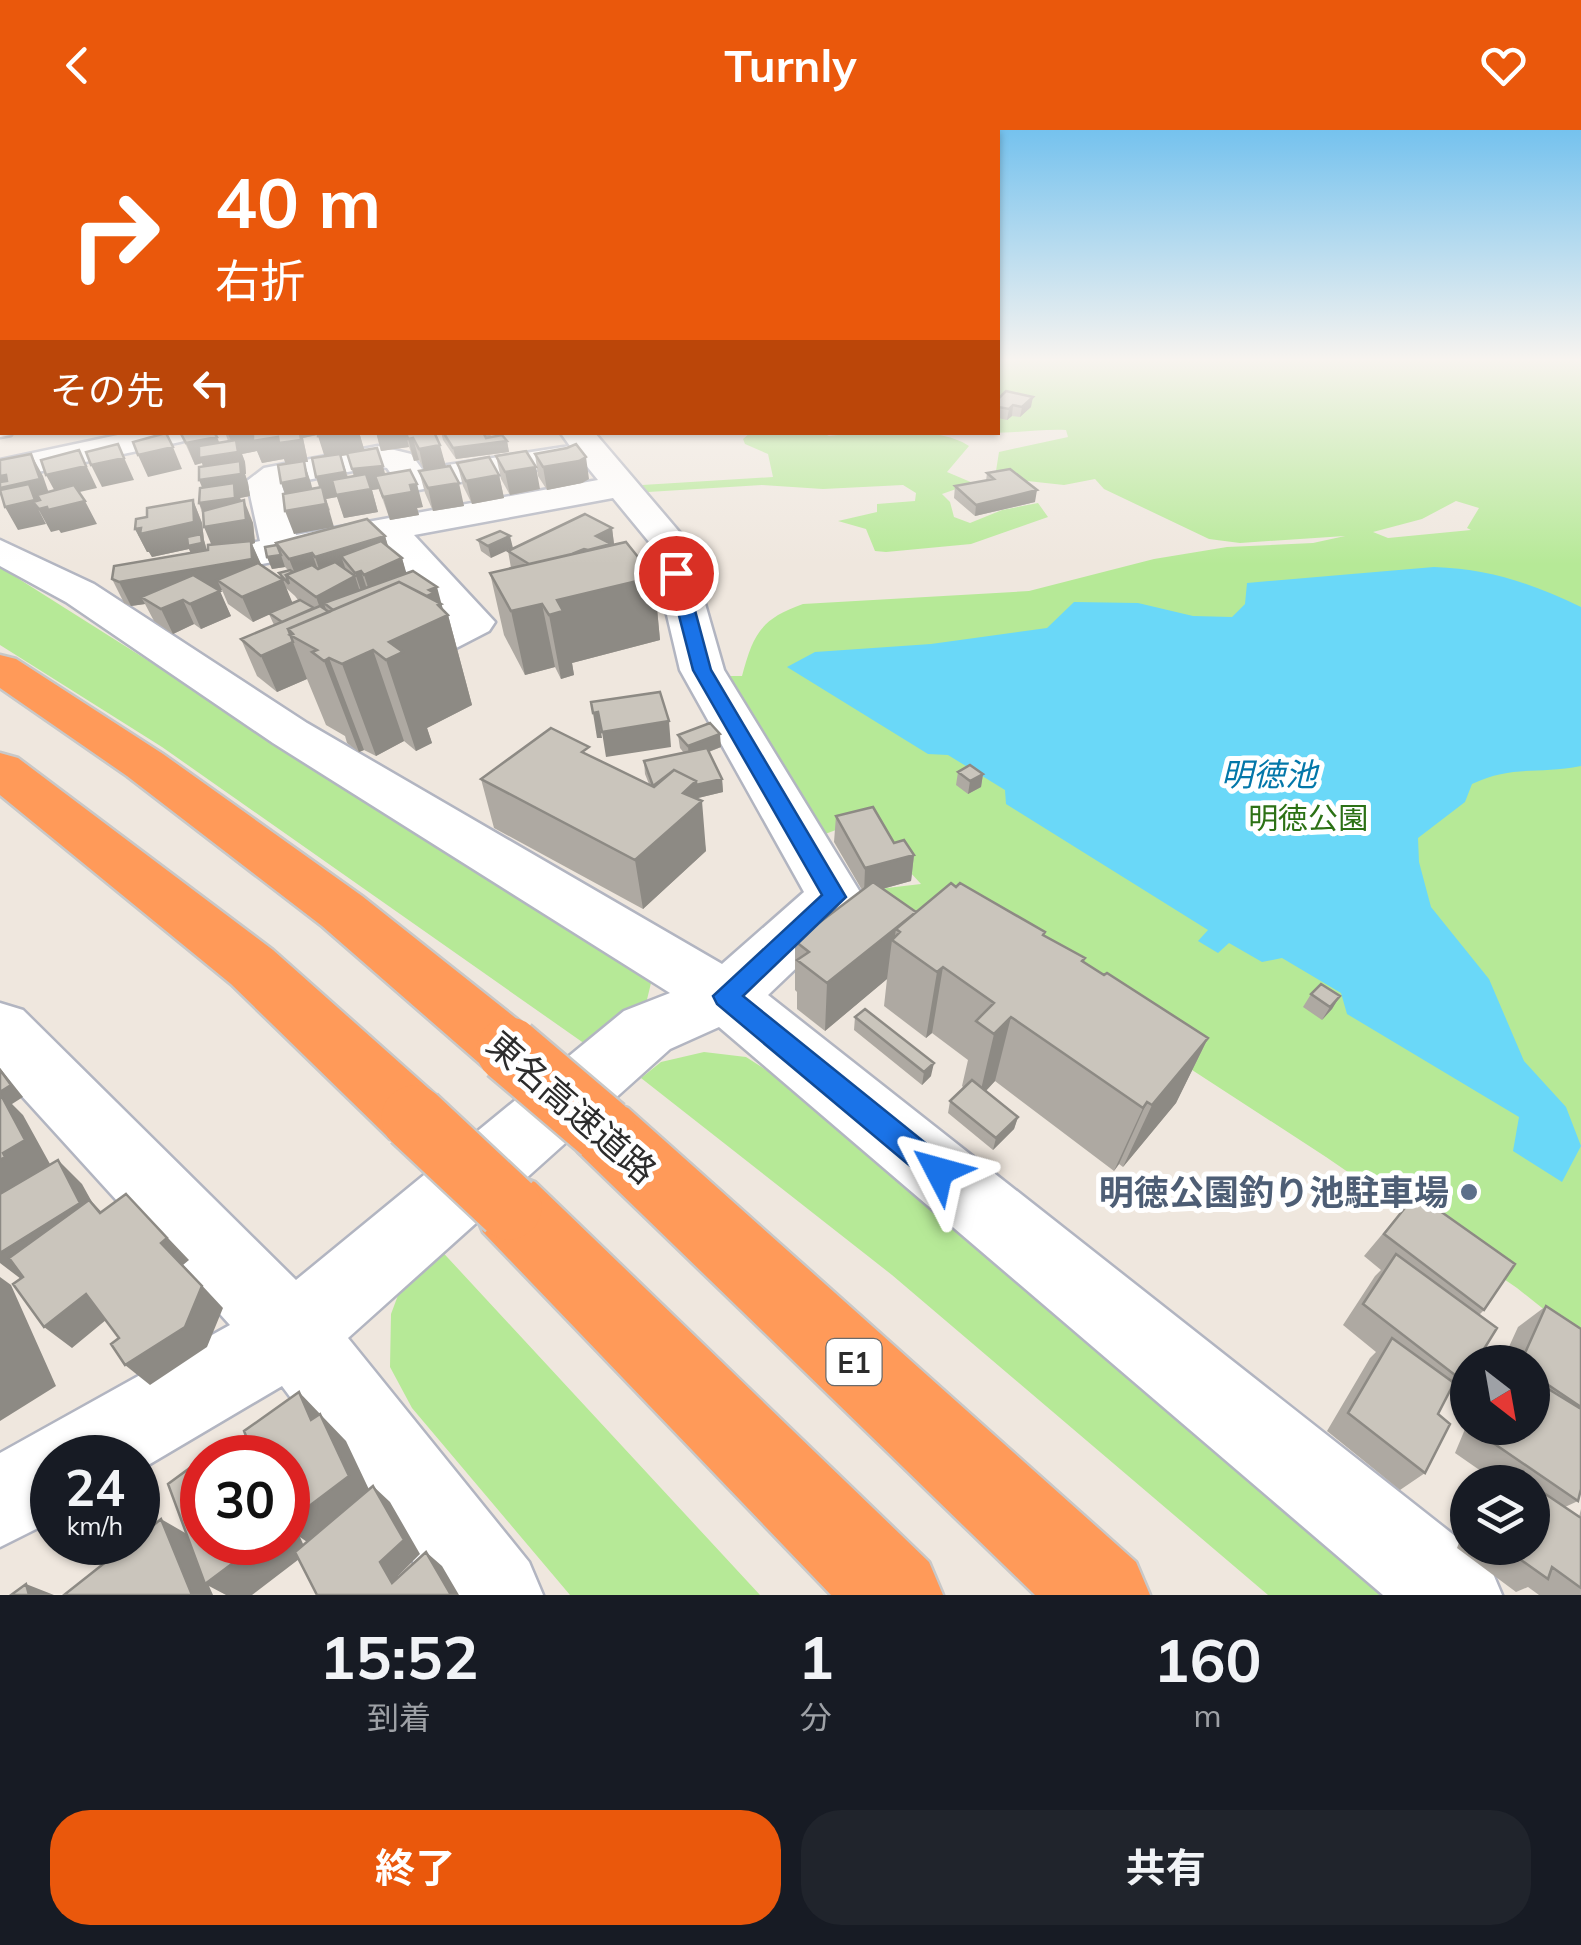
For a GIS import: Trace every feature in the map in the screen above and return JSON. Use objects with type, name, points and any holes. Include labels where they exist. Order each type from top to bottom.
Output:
[{"type":"highway","name":"東名高速道路","points":[[0,668],[145,765],[342,910],[509,1050],[603,1130],[1104,1595]]},
{"type":"highway","points":[[0,769],[252,968],[508,1207],[896,1595]]},
{"type":"street","points":[[0,470],[166,435]]},
{"type":"street","points":[[281,548],[264,481],[276,474],[378,456],[399,461],[413,480],[508,463],[597,457]]},
{"type":"street","points":[[116,582],[388,529],[597,457]]},
{"type":"street","points":[[117,1435],[293,1334],[648,1030],[726,996],[834,897],[702,670],[668,541],[597,457]]},
{"type":"street","points":[[310,707],[474,622],[388,529]]},
{"type":"street","points":[[0,552],[116,582],[310,707],[726,996],[1456,1595]]},
{"type":"street","points":[[0,1029],[293,1334],[496,1595]]},
{"type":"street","points":[[0,1502],[30,1485]]},
{"type":"green space","name":"明徳公園","points":[[1000,427],[1581,427],[1581,1339],[1517,1288],[1326,1157],[1066,988],[916,948],[853,892],[921,884],[862,820],[820,836],[728,676],[742,676],[760,630],[777,616],[803,604],[1029,591],[1154,559],[1227,547],[1313,543],[1345,536],[1240,543],[1209,539],[1104,489],[1095,479],[1064,485],[1010,479],[996,471],[999,452],[1068,437],[1066,430],[1000,433]],"holes":[[[1456,501],[1479,508],[1467,528],[1471,530],[1388,538],[1373,532],[1422,519]]]},
{"type":"green space","points":[[748,435],[939,435],[956,439],[969,446],[947,472],[973,483],[942,494],[950,502],[954,517],[970,523],[1002,510],[1038,503],[1048,517],[971,544],[886,552],[875,551],[866,529],[838,521],[877,512],[877,504],[915,501],[916,493],[903,485],[823,489],[762,485],[648,492],[642,485],[773,477],[768,454],[745,444],[743,439]]},
{"type":"green space","points":[[0,567],[652,979],[642,1020],[595,1051],[162,747],[0,645]]},
{"type":"green space","points":[[704,1052],[746,1057],[791,1086],[1391,1595],[1268,1595],[892,1275],[641,1078],[661,1062]]},
{"type":"green space","points":[[436,1245],[760,1595],[570,1595],[412,1408],[390,1367],[391,1314],[403,1282]]},
{"type":"water","name":"明徳池","points":[[1434,567],[1509,579],[1581,607],[1581,766],[1501,774],[1472,784],[1465,802],[1418,838],[1419,862],[1431,907],[1489,979],[1524,1061],[1566,1107],[1581,1146],[1562,1182],[1513,1151],[1519,1117],[1347,1014],[1341,993],[1282,958],[1262,962],[1229,943],[1218,953],[1198,941],[1208,930],[1006,804],[1005,790],[948,755],[928,754],[787,667],[815,652],[931,644],[1047,628],[1074,602],[1138,603],[1193,616],[1232,617],[1245,604],[1247,583]]},
{"type":"building","points":[[167,435],[173,447],[138,455],[133,442]]},
{"type":"building","points":[[182,435],[217,437],[186,443]]},
{"type":"building","points":[[253,435],[300,435],[301,440],[279,443],[278,437],[253,441]]},
{"type":"building","points":[[407,435],[435,435],[440,445],[419,449],[413,438],[408,439]]},
{"type":"building","points":[[445,435],[502,435],[507,441],[453,448]]},
{"type":"building","points":[[236,440],[238,452],[199,458],[199,446]]},
{"type":"building","points":[[118,444],[124,458],[91,465],[86,452]]},
{"type":"building","points":[[576,444],[586,457],[579,461],[543,467],[535,454],[567,448]]},
{"type":"building","points":[[377,448],[383,466],[352,469],[347,453]]},
{"type":"building","points":[[79,450],[86,466],[46,475],[41,460]]},
{"type":"building","points":[[526,451],[536,467],[505,472],[496,456]]},
{"type":"building","points":[[31,454],[40,479],[0,488],[0,482],[7,481],[6,475],[0,476],[0,460]]},
{"type":"building","points":[[340,454],[345,472],[316,477],[312,458]]},
{"type":"building","points":[[489,457],[499,475],[466,481],[457,463]]},
{"type":"building","points":[[240,461],[241,474],[199,480],[199,467]]},
{"type":"building","points":[[304,461],[307,478],[281,483],[278,465]]},
{"type":"building","points":[[450,466],[459,483],[428,488],[419,471]]},
{"type":"building","points":[[1010,469],[1037,490],[976,505],[955,486],[994,479],[987,473]]},
{"type":"building","points":[[410,470],[417,484],[410,485],[412,492],[383,497],[375,476]]},
{"type":"building","points":[[366,474],[371,489],[336,495],[332,480]]},
{"type":"building","points":[[234,483],[235,498],[199,503],[200,488]]},
{"type":"building","points":[[29,484],[35,500],[5,507],[0,490]]},
{"type":"building","points":[[74,485],[85,501],[48,510],[39,509],[33,502],[40,500],[37,495]]},
{"type":"building","points":[[322,487],[326,504],[285,511],[283,494]]},
{"type":"building","points":[[193,500],[194,522],[140,534],[141,528],[135,529],[136,519],[147,517],[147,508]]},
{"type":"building","points":[[244,500],[246,520],[204,527],[203,511]]},
{"type":"building","points":[[585,514],[612,528],[596,536],[611,544],[529,564],[508,551]]},
{"type":"building","points":[[367,519],[385,536],[315,557],[312,553],[289,559],[276,543]]},
{"type":"building","points":[[500,531],[510,536],[488,546],[478,540]]},
{"type":"building","points":[[201,534],[202,543],[188,546],[187,537]]},
{"type":"building","points":[[251,541],[252,559],[119,582],[112,579],[114,566],[208,550],[208,545]]},
{"type":"building","points":[[381,541],[402,558],[364,575],[361,571],[355,573],[341,556]]},
{"type":"building","points":[[626,542],[654,577],[557,600],[563,611],[549,615],[542,604],[511,611],[490,573]]},
{"type":"building","points":[[277,545],[281,555],[267,557],[265,547]]},
{"type":"building","points":[[335,562],[355,576],[316,597],[286,575],[312,565],[318,569]]},
{"type":"building","points":[[258,563],[283,580],[242,597],[217,580]]},
{"type":"building","points":[[413,571],[437,587],[429,590],[434,593],[427,596],[399,582],[333,610],[324,603]]},
{"type":"building","points":[[193,575],[220,591],[190,604],[183,600],[161,609],[141,597]]},
{"type":"building","points":[[399,582],[441,604],[438,605],[448,615],[389,642],[403,652],[386,660],[373,650],[342,664],[329,658],[324,661],[312,652],[317,650],[290,635],[293,634],[288,629]]},
{"type":"building","points":[[300,600],[314,608],[282,622],[269,613]]},
{"type":"building","points":[[320,606],[329,612],[288,629],[293,642],[261,656],[241,639]]},
{"type":"building","points":[[660,692],[669,721],[602,732],[598,712],[593,713],[591,702]]},
{"type":"building","points":[[710,723],[720,734],[688,746],[678,735]]},
{"type":"building","points":[[551,728],[589,747],[582,752],[654,787],[674,770],[696,781],[683,793],[702,801],[635,860],[481,779]]},
{"type":"building","points":[[707,748],[722,779],[696,785],[696,781],[674,770],[653,786],[644,761]]},
{"type":"building","points":[[970,765],[983,774],[970,781],[958,772]]},
{"type":"building","points":[[873,807],[894,843],[904,840],[914,855],[865,868],[836,816]]},
{"type":"building","points":[[873,882],[916,912],[827,983],[797,960],[809,952],[795,941]]},
{"type":"building","points":[[951,883],[956,887],[960,883],[1045,932],[1043,935],[1085,958],[1082,961],[1208,1038],[1152,1105],[1147,1102],[1143,1108],[1011,1017],[994,1034],[976,1021],[994,1003],[943,967],[937,972],[892,940],[900,932],[896,929]]},
{"type":"building","points":[[1321,984],[1340,996],[1330,1007],[1311,994]]},
{"type":"building","points":[[865,1009],[934,1063],[924,1072],[855,1017]]},
{"type":"building","points":[[0,1070],[11,1085],[0,1092]]},
{"type":"building","points":[[972,1080],[1018,1117],[996,1138],[950,1101]]},
{"type":"building","points":[[0,1093],[25,1140],[3,1153],[5,1157],[0,1160]]},
{"type":"building","points":[[58,1160],[80,1203],[0,1253],[0,1194]]},
{"type":"building","points":[[126,1194],[167,1238],[161,1243],[202,1286],[185,1327],[125,1365],[111,1344],[119,1338],[86,1294],[44,1327],[13,1284],[23,1277],[9,1258],[89,1200],[100,1213]]},
{"type":"building","points":[[1416,1194],[1515,1264],[1484,1310],[1384,1234]]},
{"type":"building","points":[[1396,1254],[1497,1328],[1486,1345],[1450,1345],[1450,1371],[1363,1304]]},
{"type":"building","points":[[1546,1306],[1581,1329],[1581,1407],[1550,1386],[1550,1345],[1529,1345]]},
{"type":"building","points":[[1392,1338],[1450,1380],[1450,1391],[1438,1414],[1450,1424],[1425,1473],[1348,1413]]},
{"type":"building","points":[[1550,1390],[1581,1409],[1578,1501],[1550,1482],[1550,1465],[1525,1465],[1496,1445],[1550,1445]]},
{"type":"building","points":[[299,1392],[311,1420],[320,1414],[349,1476],[310,1505],[310,1435],[246,1435],[244,1431]]},
{"type":"building","points":[[180,1475],[180,1516],[168,1484]]},
{"type":"building","points":[[373,1486],[404,1540],[380,1562],[392,1583],[426,1552],[451,1595],[317,1595],[302,1565],[310,1565],[310,1539]]},
{"type":"building","points":[[1550,1497],[1581,1518],[1581,1588],[1552,1567],[1548,1579],[1528,1565],[1550,1565]]},
{"type":"building","points":[[160,1520],[192,1595],[64,1595],[102,1565],[160,1565]]},
{"type":"building","points":[[198,1565],[230,1565],[205,1584]]},
{"type":"building","points":[[26,1584],[29,1595],[11,1595]]},
{"type":"place","name":"明徳公園釣り池駐車場","points":[[1469,1192]]},
{"type":"route","points":[[676,573],[702,670],[834,897],[726,996],[939,1171]]}]
